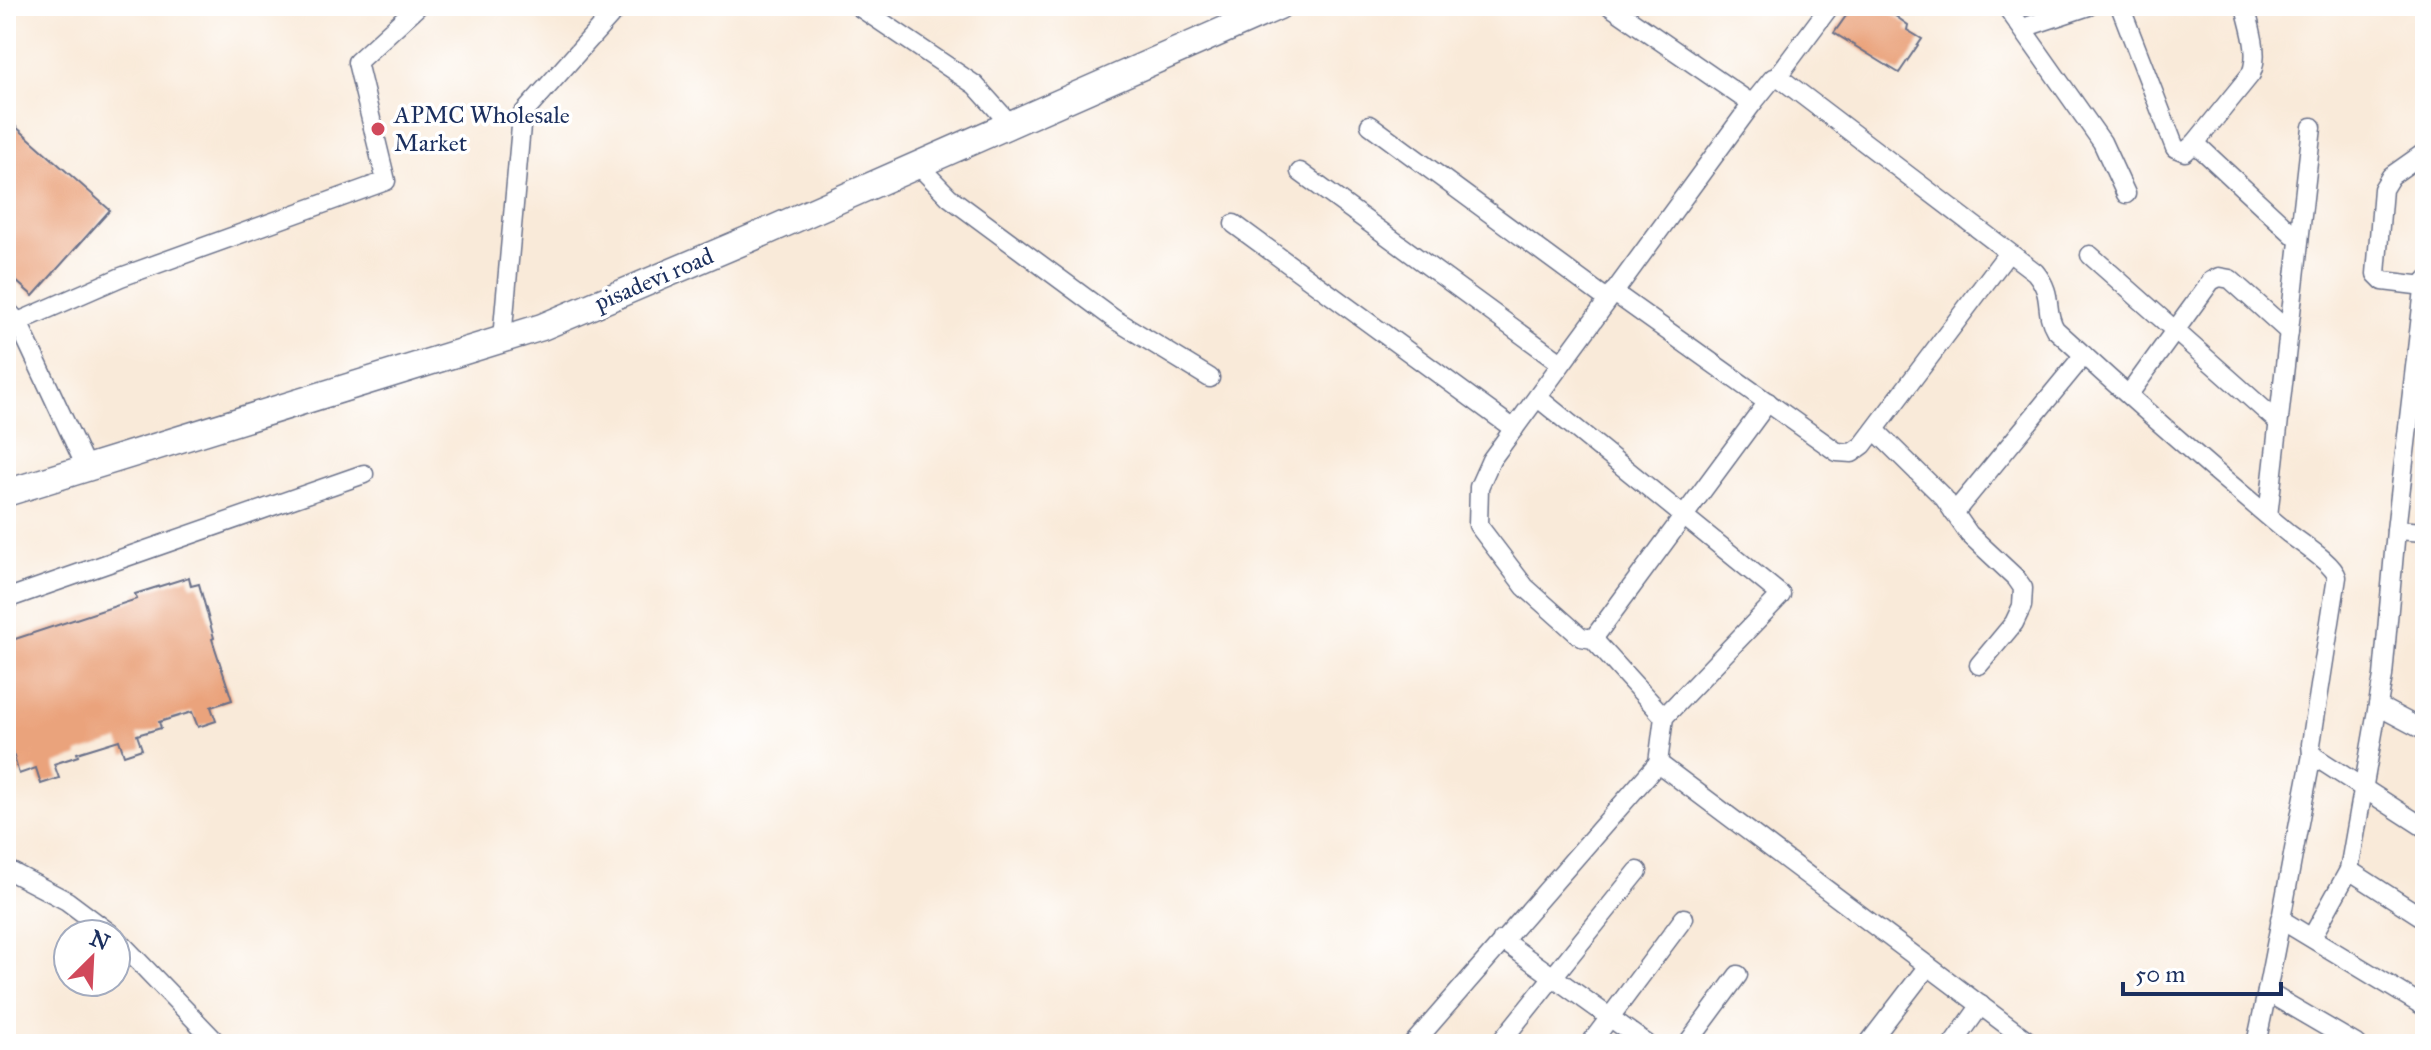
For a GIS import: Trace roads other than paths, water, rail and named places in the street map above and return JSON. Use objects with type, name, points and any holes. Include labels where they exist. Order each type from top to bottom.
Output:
[{"type":"street","points":[[87,469],[12,315],[386,181],[357,62],[418,6]]},
{"type":"street","points":[[858,6],[975,85],[1011,125]]},
{"type":"street","name":"pisadevi road","points":[[6,493],[542,327],[1279,6]]},
{"type":"street","points":[[1610,6],[1752,104]]},
{"type":"street","points":[[1664,717],[1593,639],[1581,637],[1525,587],[1478,525],[1479,487],[1491,460],[1561,363],[1752,104],[1777,77],[1830,6]]},
{"type":"street","points":[[2006,6],[2102,142],[2126,194]]},
{"type":"street","points":[[2023,28],[2089,6]]},
{"type":"street","points":[[2120,6],[2175,148],[2185,152],[2251,74],[2255,65],[2256,56],[2245,6]]},
{"type":"street","points":[[502,339],[522,115],[608,10]]},
{"type":"street","points":[[1777,77],[2041,279],[2048,291],[2052,325],[2268,516],[2331,565],[2337,577],[2311,744],[2312,755],[2256,1044]]},
{"type":"street","points":[[1370,125],[1610,296],[1837,452],[1852,453],[1863,445],[2008,253]]},
{"type":"street","points":[[2268,516],[2312,127]]},
{"type":"street","points":[[2195,143],[2299,240]]},
{"type":"street","points":[[2312,937],[2349,870],[2378,706],[2425,284],[2383,281],[2376,274],[2383,189],[2391,176],[2425,152]]},
{"type":"street","points":[[918,165],[949,197],[1114,319],[1210,378]]},
{"type":"street","points":[[1300,172],[1561,363]]},
{"type":"street","points":[[1234,224],[1514,429]]},
{"type":"street","points":[[2090,255],[2278,422]]},
{"type":"street","points":[[2129,394],[2211,281],[2224,277],[2230,279],[2289,332]]},
{"type":"street","points":[[1954,513],[2084,355]]},
{"type":"street","points":[[1413,1044],[1658,763],[1664,717],[1781,595],[1537,397]]},
{"type":"street","points":[[1593,639],[1768,402]]},
{"type":"street","points":[[1875,430],[1944,498],[1969,534],[2023,588],[2022,606],[2014,623],[1979,665]]},
{"type":"street","points":[[6,599],[364,474]]},
{"type":"street","points":[[2396,530],[2425,532]]},
{"type":"street","points":[[2378,706],[2425,731]]},
{"type":"street","points":[[2312,755],[2425,828]]},
{"type":"street","points":[[1658,763],[2032,1044]]},
{"type":"street","points":[[6,869],[67,901],[90,918]]},
{"type":"street","points":[[2349,870],[2425,919]]},
{"type":"street","points":[[1499,1044],[1638,871]]},
{"type":"street","points":[[1590,1044],[1684,918]]},
{"type":"street","points":[[2280,919],[2425,1007]]},
{"type":"street","points":[[1502,940],[1647,1044]]},
{"type":"street","points":[[132,955],[218,1044]]},
{"type":"street","points":[[1868,1044],[1928,966]]},
{"type":"street","points":[[1687,1044],[1738,975]]},
{"type":"street","points":[[2267,992],[2356,1044]]},
{"type":"street","points":[[1953,1044],[1981,1005]]},
{"type":"place","name":"APMC Wholesale Market","points":[[378,129]]}]
